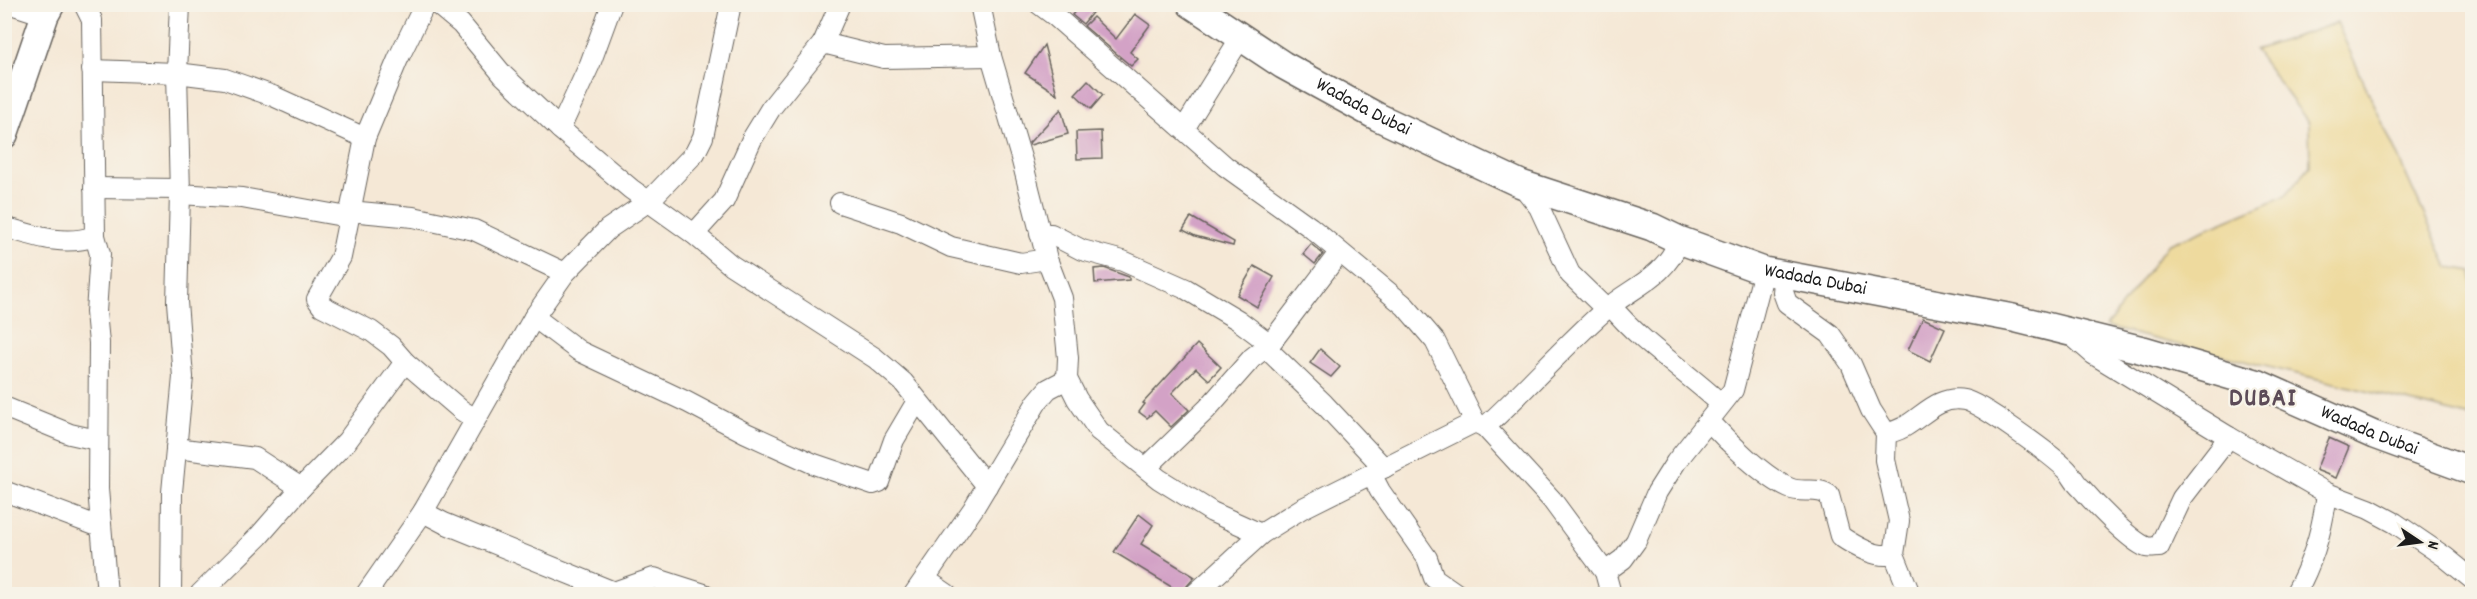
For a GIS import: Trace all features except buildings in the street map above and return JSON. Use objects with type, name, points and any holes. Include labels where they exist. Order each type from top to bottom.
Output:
[{"type":"street","points":[[4,135],[12,89],[48,10],[11,4]]},
{"type":"street","points":[[84,4],[92,20],[95,236],[100,254],[96,312],[99,343],[97,440],[100,527],[106,566],[105,591],[107,594]]},
{"type":"street","points":[[171,594],[170,530],[183,378],[177,302],[180,192],[177,73],[180,4]]},
{"type":"street","points":[[425,4],[398,59],[365,138],[341,257],[317,299],[322,306],[371,331],[391,346],[405,362],[461,410],[475,419]]},
{"type":"street","points":[[437,4],[461,24],[503,75],[560,129],[631,189],[694,234],[731,265],[875,358],[903,382],[987,486]]},
{"type":"street","points":[[560,129],[590,64],[612,4]]},
{"type":"street","points":[[366,594],[423,512],[534,317],[565,273],[609,229],[649,201],[695,153],[703,136],[731,4]]},
{"type":"street","points":[[694,234],[724,201],[752,139],[771,108],[823,43],[840,4]]},
{"type":"street","points":[[980,4],[991,56],[1040,234],[1062,298],[1068,358],[1067,379],[1077,399],[1099,431],[1159,479],[1212,512],[1261,534]]},
{"type":"street","name":"Wadada Dubai","points":[[1191,4],[1283,65],[1378,117],[1521,184],[1643,224],[1679,240],[1775,273],[2013,318],[2143,350],[2259,384],[2374,435],[2472,471]]},
{"type":"street","points":[[1052,8],[1226,166],[1310,227],[1405,306],[1435,341],[1480,424],[1552,500],[1605,572],[1611,594]]},
{"type":"street","points":[[1184,129],[1240,37]]},
{"type":"street","points":[[823,43],[884,58],[991,56]]},
{"type":"street","points":[[92,70],[177,73],[225,79],[246,85],[365,138]]},
{"type":"street","points":[[1521,184],[1539,207],[1570,274],[1664,358],[1697,382],[1721,404]]},
{"type":"street","points":[[94,188],[180,192],[242,198],[348,214],[413,217],[474,230],[565,273]]},
{"type":"street","points":[[840,203],[901,223],[951,247],[1021,262],[1047,259]]},
{"type":"street","points":[[4,227],[66,242],[95,236]]},
{"type":"street","points":[[1040,234],[1051,234],[1082,250],[1123,261],[1186,289],[1238,320],[1268,346],[1324,404],[1377,471],[1427,558],[1434,578],[1457,594]]},
{"type":"street","points":[[1195,594],[1261,534],[1301,510],[1377,471],[1480,424],[1528,388],[1608,308],[1654,277],[1675,251],[1679,240]]},
{"type":"street","points":[[1146,468],[1207,409],[1252,358],[1268,346],[1339,253]]},
{"type":"street","points":[[1605,572],[1623,559],[1636,541],[1657,492],[1676,462],[1732,390],[1775,273]]},
{"type":"street","points":[[1775,273],[1787,303],[1830,334],[1851,364],[1871,410],[1886,433],[1885,460],[1899,521],[1894,554],[1910,594]]},
{"type":"street","points":[[534,317],[579,351],[814,464],[873,484],[879,482],[894,440],[917,400]]},
{"type":"street","points":[[2066,331],[2093,354],[2229,437],[2327,493],[2369,509],[2395,523],[2445,557],[2472,579]]},
{"type":"street","points":[[200,594],[259,536],[301,488],[348,441],[405,362]]},
{"type":"street","points":[[948,594],[920,587],[987,486],[1037,402],[1048,389],[1067,379]]},
{"type":"street","points":[[1886,433],[1905,428],[1922,412],[1945,401],[1964,400],[1980,406],[2056,461],[2079,487],[2133,538],[2147,548],[2159,547],[2182,498],[2229,437]]},
{"type":"street","points":[[4,406],[70,434],[97,440]]},
{"type":"street","points":[[1709,421],[1774,480],[1797,491],[1820,489],[1829,495],[1840,536],[1873,553],[1886,556],[1894,554]]},
{"type":"street","points":[[176,448],[255,458],[301,488]]},
{"type":"street","points":[[4,491],[100,527]]},
{"type":"street","points":[[2295,594],[2312,555],[2324,515],[2327,493]]},
{"type":"street","points":[[423,512],[444,523],[613,593],[654,578],[704,594]]},
{"type":"sand","points":[[2337,23],[2448,267],[2472,271],[2472,417],[2106,327],[2167,245],[2285,196],[2310,166],[2309,123],[2255,50]]},
{"type":"district","name":"DUBAI","points":[[2263,399]]}]
